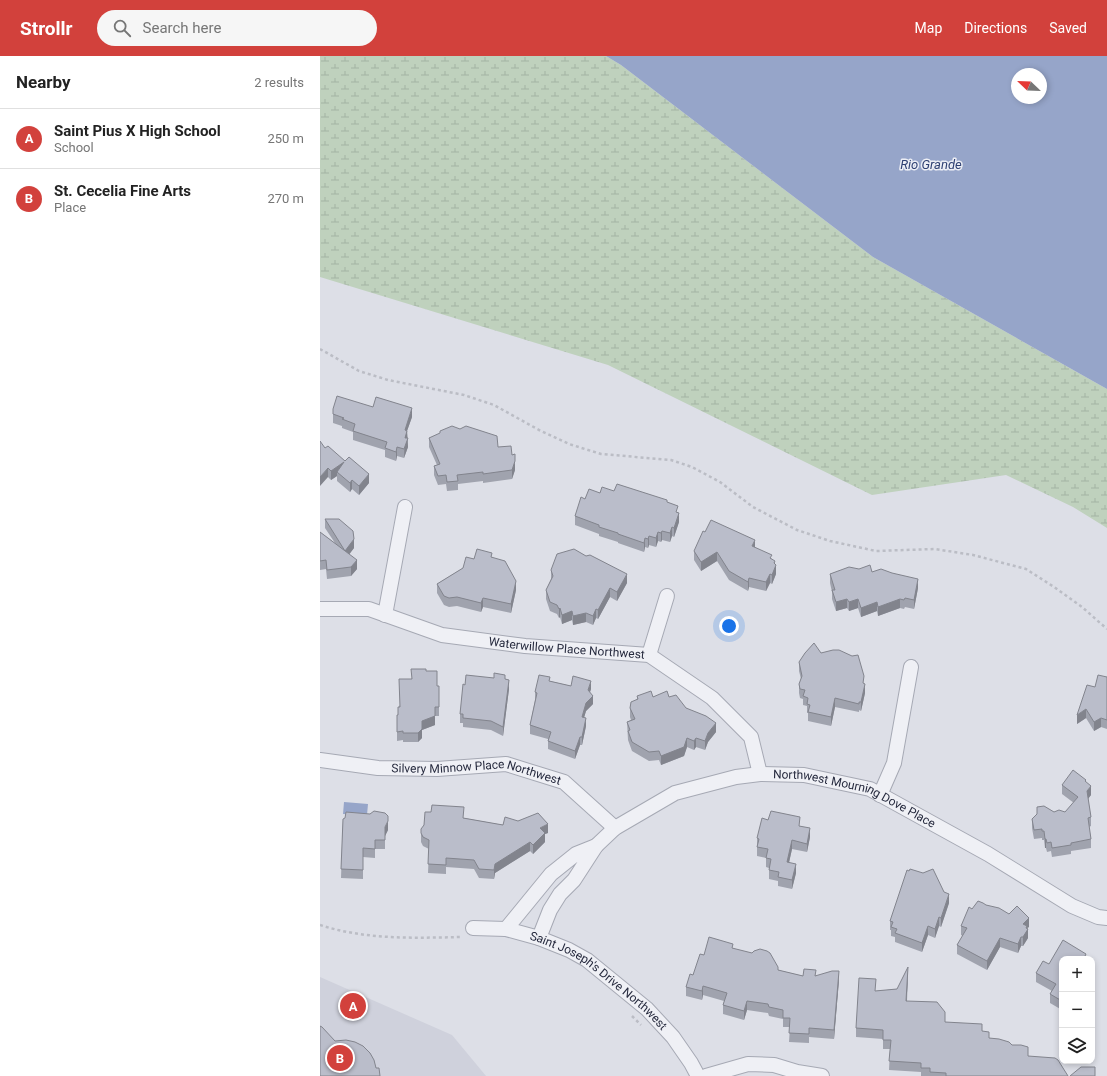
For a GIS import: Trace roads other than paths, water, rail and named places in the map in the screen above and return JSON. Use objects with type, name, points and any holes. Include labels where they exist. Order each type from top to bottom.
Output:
[{"type":"street","points":[[385,615],[405,507]]},
{"type":"street","points":[[649,655],[667,596]]},
{"type":"street","name":"Waterwillow Place Northwest","points":[[320,609],[369,610],[442,635],[525,646],[649,655],[712,698],[751,737],[760,774]]},
{"type":"street","points":[[880,795],[894,763],[911,667]]},
{"type":"street","name":"Silvery Minnow Place Northwest","points":[[320,760],[378,768],[437,769],[506,764],[564,782],[615,828]]},
{"type":"street","name":"Northwest Mourning Dove Place","points":[[539,938],[550,910],[560,894],[574,880],[596,846],[615,828],[675,793],[736,777],[760,774],[804,775],[870,789],[988,854],[1072,906],[1098,917],[1107,918]]},
{"type":"street","name":"Northwest Mourning Dove Place","points":[[506,929],[551,874],[576,854],[596,846]]},
{"type":"street","name":"Saint Joseph's Drive Northwest","points":[[471,932],[506,929],[539,938],[587,960],[647,1009],[673,1037],[692,1064],[698,1076]]},
{"type":"street","points":[[706,1076],[748,1064],[774,1065],[792,1074],[822,1076]]},
{"type":"water","name":"Rio Grande","points":[[606,56],[1107,56],[1107,389],[873,257],[621,65]]},
{"type":"water","points":[[344,802],[368,804],[367,815],[343,814]]},
{"type":"place","name":"Saint Pius X High School","points":[[353,1006]]},
{"type":"place","name":"St. Cecelia Fine Arts","points":[[340,1058]]}]
